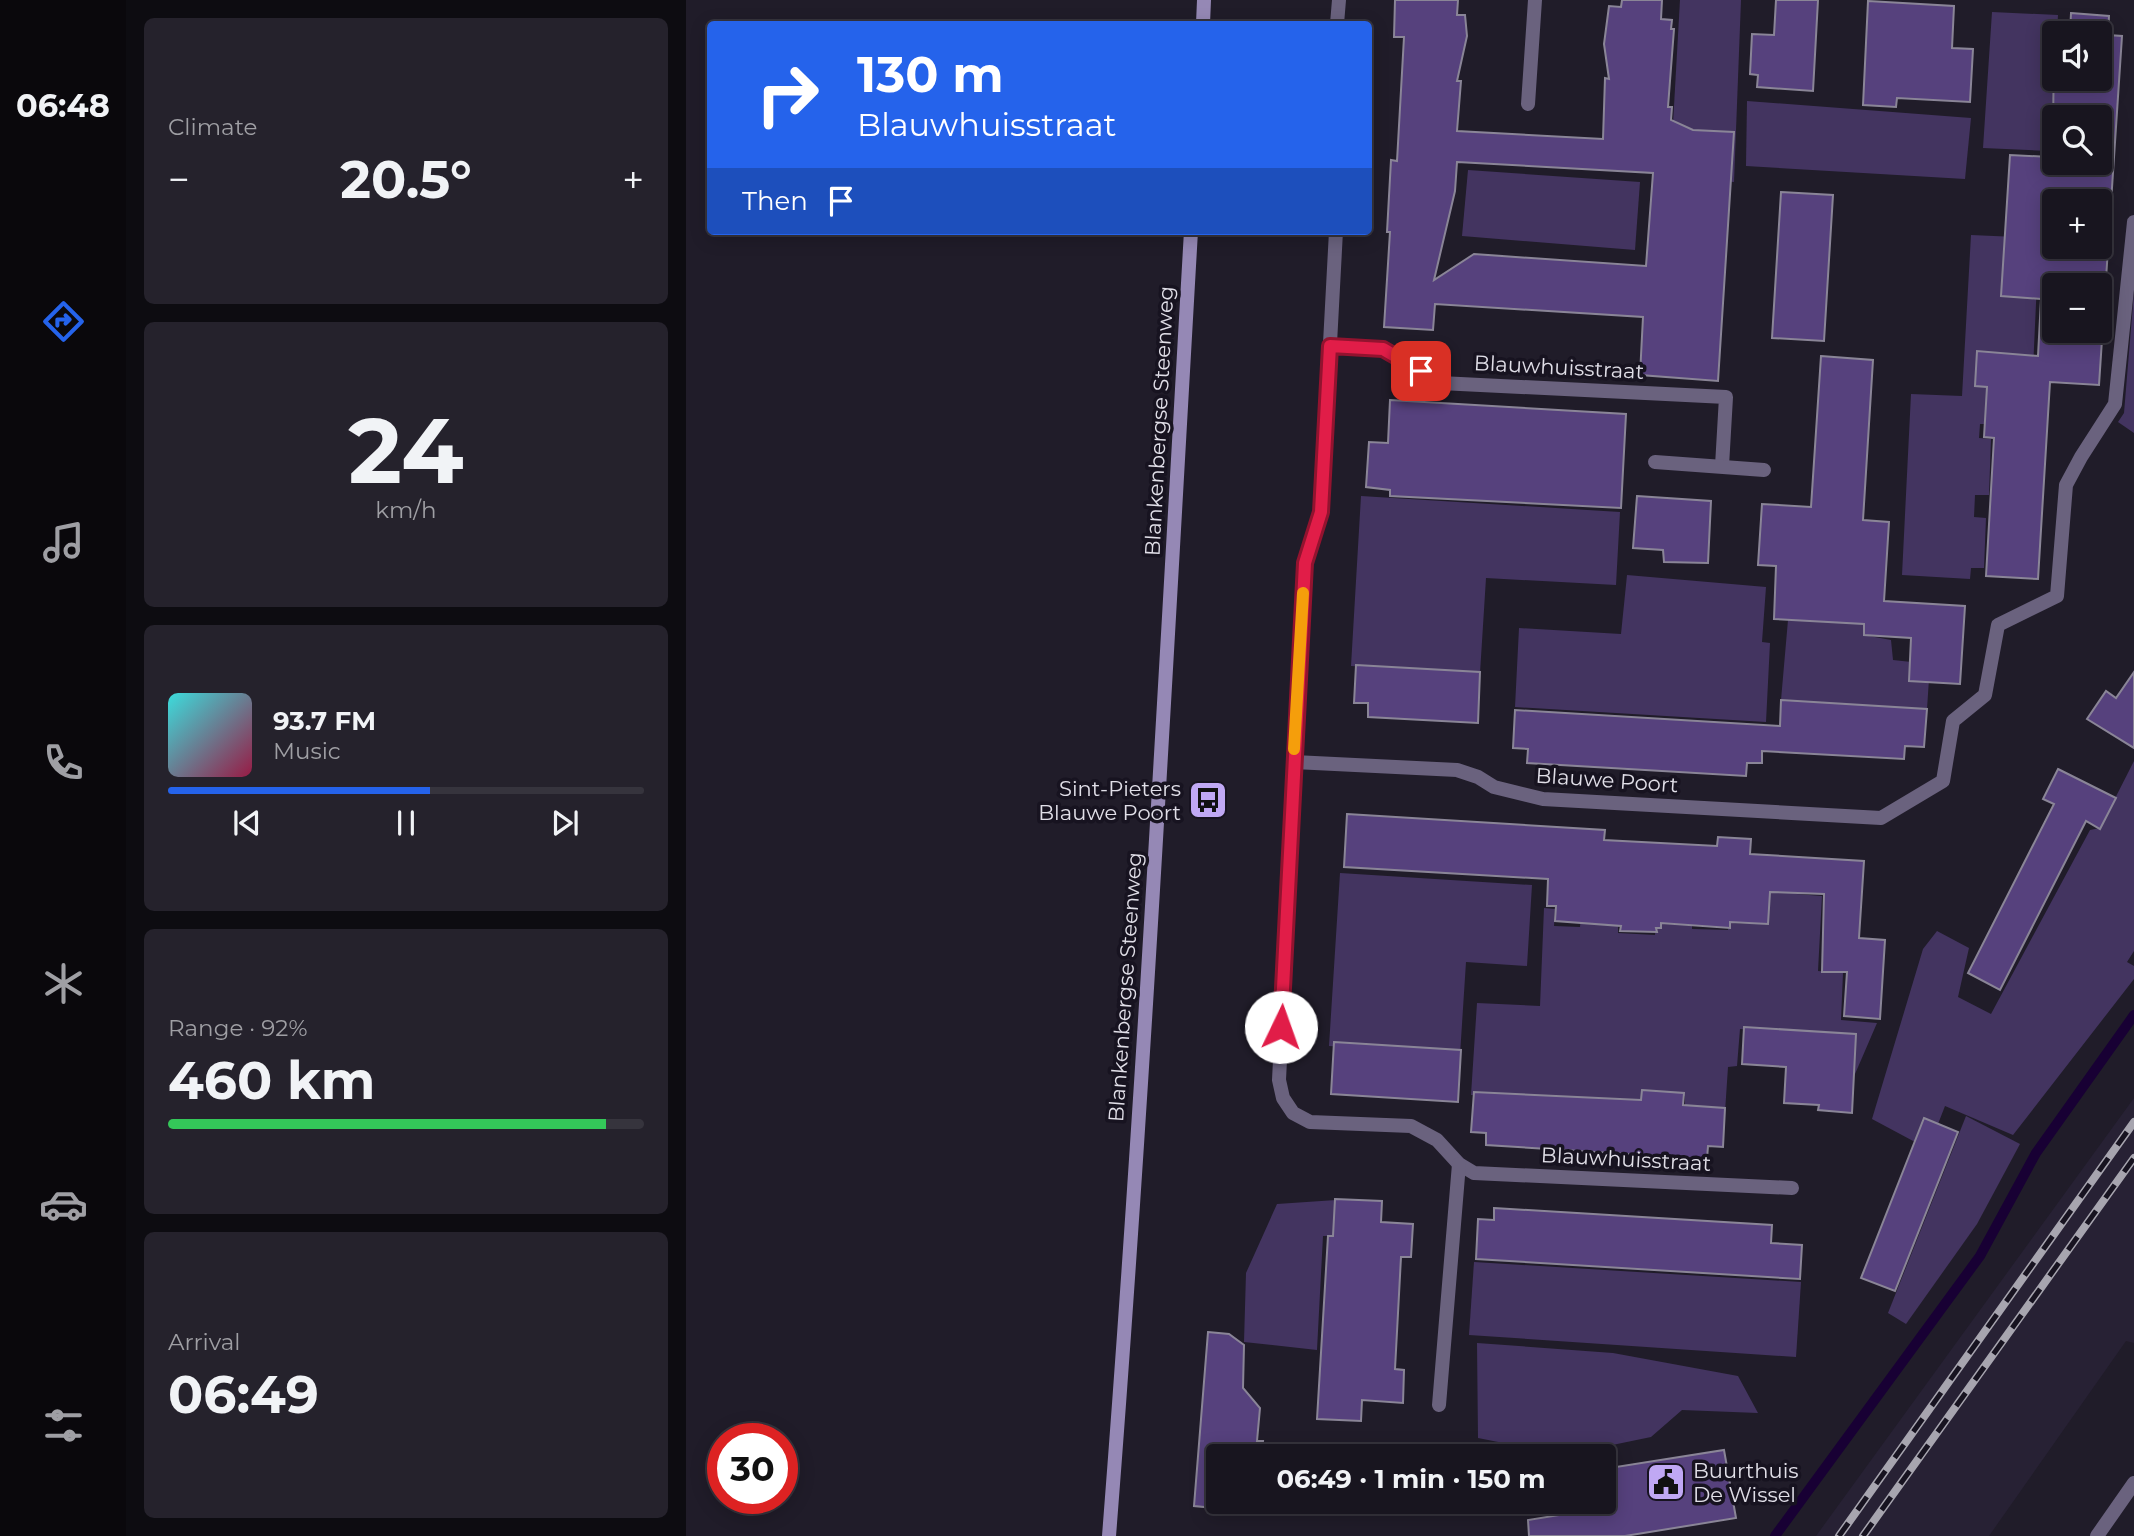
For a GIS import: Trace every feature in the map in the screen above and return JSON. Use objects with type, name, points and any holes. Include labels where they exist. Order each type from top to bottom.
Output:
[{"type":"main road","points":[[1203,21],[1204,0]]},
{"type":"main road","name":"Blankenbergse Steenweg","points":[[1109,1536],[1163,728],[1191,235]]},
{"type":"street","points":[[1337,21],[1339,0]]},
{"type":"street","points":[[1528,104],[1535,0]]},
{"type":"street","name":"Blauwe Poort","points":[[1294,762],[1457,770],[1478,777],[1494,787],[1543,799],[1881,818],[1943,781],[1953,721],[1985,695],[1998,625],[2057,596],[2066,485],[2115,404],[2134,222]]},
{"type":"street","name":"Blauwhuisstraat","points":[[1335,235],[1321,512],[1305,563],[1279,1080],[1283,1098],[1293,1112],[1310,1122],[1411,1126],[1437,1140],[1459,1164],[1474,1173],[1792,1188]]},
{"type":"street","name":"Blauwhuisstraat","points":[[1330,346],[1383,349],[1440,383],[1726,397],[1722,466]]},
{"type":"street","points":[[1655,462],[1764,470]]},
{"type":"street","points":[[1438,1405],[1459,1164]]},
{"type":"street","points":[[2097,1536],[2134,1483]]},
{"type":"shaded area","points":[[1680,0],[1741,0],[1734,182],[1670,177]]},
{"type":"shaded area","points":[[1992,12],[2058,15],[2058,21],[2042,21],[2042,91],[2054,91],[2052,105],[2042,105],[2042,151],[1983,148]]},
{"type":"shaded area","points":[[1747,101],[1971,118],[1965,179],[1746,166]]},
{"type":"shaded area","points":[[1468,170],[1640,182],[1635,250],[1462,236]]},
{"type":"shaded area","points":[[1971,235],[2039,238],[2032,391],[1992,424],[1980,424],[1979,438],[1991,439],[1989,495],[1975,495],[1974,517],[1986,518],[1984,568],[1971,568],[1970,579],[1902,575],[1911,394],[1962,396]]},
{"type":"shaded area","points":[[2134,292],[2134,433],[2118,422],[2124,413]]},
{"type":"shaded area","points":[[1361,496],[1620,512],[1616,585],[1486,578],[1480,673],[1351,666]]},
{"type":"shaded area","points":[[1627,575],[1766,587],[1762,642],[1770,643],[1766,722],[1515,707],[1519,628],[1621,634]]},
{"type":"shaded area","points":[[1788,620],[1864,624],[1864,635],[1891,640],[1893,660],[1930,664],[1927,709],[1781,700]]},
{"type":"shaded area","points":[[2134,761],[2134,951],[2127,962],[2134,966],[2134,979],[2013,1135],[1945,1106],[1938,1124],[1915,1142],[1872,1119],[1923,949],[1937,931],[1969,948],[1958,997],[1991,1014],[2090,830],[2100,828]]},
{"type":"shaded area","points":[[1340,873],[1532,885],[1527,966],[1466,962],[1460,1055],[1329,1046]]},
{"type":"shaded area","points":[[1768,880],[1796,894],[1822,896],[1818,971],[1843,973],[1841,1020],[1877,1023],[1852,1081],[1823,1035],[1740,1029],[1737,1066],[1728,1067],[1725,1112],[1685,1110],[1685,1096],[1642,1094],[1641,1103],[1471,1095],[1477,1003],[1540,1006],[1544,908],[1555,909],[1554,926],[1580,927],[1581,915],[1618,917],[1618,933],[1655,935],[1656,921],[1692,923],[1692,929],[1728,930],[1729,923],[1766,924]]},
{"type":"shaded area","points":[[2134,1098],[2134,1343],[2126,1341],[1989,1536],[1816,1536]]},
{"type":"shaded area","points":[[1966,1116],[2020,1144],[1977,1224],[1906,1324],[1888,1313]]},
{"type":"shaded area","points":[[1336,1200],[1334,1236],[1323,1236],[1317,1350],[1244,1342],[1246,1273],[1277,1204]]},
{"type":"shaded area","points":[[1474,1262],[1801,1282],[1796,1357],[1469,1335]]},
{"type":"shaded area","points":[[1477,1343],[1613,1353],[1738,1376],[1758,1413],[1682,1410],[1651,1437],[1616,1444],[1508,1444],[1478,1438]]},
{"type":"building","points":[[1395,0],[1458,0],[1457,15],[1465,15],[1467,36],[1457,81],[1461,81],[1457,131],[1603,139],[1605,78],[1609,79],[1604,44],[1609,6],[1621,7],[1622,0],[1662,0],[1661,19],[1672,20],[1671,29],[1674,29],[1668,107],[1672,107],[1671,120],[1693,130],[1734,132],[1718,381],[1640,375],[1643,317],[1435,304],[1433,330],[1384,327],[1391,160],[1397,161],[1404,37],[1394,37]],"holes":[[[1457,162],[1653,173],[1646,266],[1474,254],[1434,280],[1455,191]]]},
{"type":"building","points":[[1776,0],[1818,0],[1813,91],[1757,87],[1758,75],[1750,74],[1752,34],[1774,35]]},
{"type":"building","points":[[1868,1],[1954,6],[1952,48],[1973,49],[1970,102],[1897,98],[1896,107],[1863,105]]},
{"type":"building","points":[[2071,13],[2109,16],[2109,21],[2071,21]]},
{"type":"building","points":[[2112,35],[2122,36],[2112,189],[2042,189],[2042,259],[2107,259],[2106,273],[2042,273],[2042,343],[2102,343],[2099,385],[2050,382],[2038,579],[1986,576],[1994,438],[1984,437],[1987,387],[1975,386],[1977,351],[2038,356],[2041,299],[2001,296],[2010,155],[2042,157],[2042,175],[2112,175],[2112,105],[2053,105],[2054,91],[2112,91]]},
{"type":"building","points":[[1781,192],[1833,195],[1824,341],[1772,338]]},
{"type":"building","points":[[1821,356],[1873,360],[1863,520],[1889,522],[1884,601],[1965,606],[1960,684],[1909,681],[1911,638],[1864,635],[1864,624],[1774,619],[1776,566],[1758,565],[1762,504],[1811,507]]},
{"type":"building","points":[[1390,400],[1626,414],[1621,508],[1390,496],[1390,490],[1366,487],[1369,442],[1388,443]]},
{"type":"building","points":[[1637,496],[1711,501],[1708,563],[1664,562],[1663,550],[1633,548]]},
{"type":"building","points":[[1356,665],[1480,672],[1478,723],[1368,717],[1368,703],[1354,703]]},
{"type":"building","points":[[2134,672],[2134,748],[2087,719],[2106,691],[2116,698]]},
{"type":"building","points":[[1781,700],[1927,709],[1924,747],[1905,746],[1904,759],[1762,751],[1762,763],[1747,763],[1746,776],[1527,763],[1528,749],[1513,748],[1515,710],[1780,726]]},
{"type":"building","points":[[2058,769],[2116,798],[2100,829],[2086,821],[2000,990],[1968,973],[2054,804],[2043,799]]},
{"type":"building","points":[[1347,814],[1605,830],[1604,840],[1717,846],[1718,837],[1751,839],[1750,854],[1864,861],[1859,938],[1885,940],[1880,1019],[1844,1016],[1847,972],[1822,972],[1824,894],[1770,892],[1768,924],[1730,922],[1730,928],[1661,923],[1661,928],[1656,928],[1657,932],[1620,931],[1621,926],[1555,921],[1556,906],[1547,906],[1548,879],[1344,867]]},
{"type":"building","points":[[1744,1027],[1856,1034],[1852,1113],[1818,1110],[1819,1105],[1784,1103],[1786,1067],[1742,1064]]},
{"type":"building","points":[[1334,1042],[1461,1050],[1458,1102],[1331,1094]]},
{"type":"building","points":[[1642,1090],[1684,1093],[1683,1105],[1725,1108],[1723,1147],[1708,1146],[1707,1159],[1486,1145],[1486,1133],[1471,1132],[1474,1092],[1641,1100]]},
{"type":"building","points":[[1924,1118],[1958,1132],[1895,1291],[1861,1278]]},
{"type":"building","points":[[1335,1199],[1382,1201],[1381,1222],[1413,1224],[1411,1257],[1401,1257],[1395,1369],[1404,1370],[1403,1403],[1362,1400],[1361,1421],[1317,1419],[1328,1236],[1333,1236]]},
{"type":"building","points":[[1494,1208],[1772,1225],[1771,1243],[1802,1245],[1800,1279],[1476,1259],[1478,1219],[1494,1220]]},
{"type":"building","points":[[1208,1332],[1229,1334],[1244,1345],[1243,1388],[1260,1408],[1257,1441],[1263,1441],[1263,1444],[1206,1444],[1206,1507],[1194,1506]]},
{"type":"building","name":"Buurthuis De Wissel","points":[[1724,1450],[1736,1518],[1625,1536],[1529,1536],[1528,1520],[1566,1514],[1616,1514],[1616,1467]]},
{"type":"waterway","points":[[1775,1536],[1980,1256],[2036,1153],[2134,1015]]},
{"type":"railway","points":[[1839,1536],[2134,1122]]},
{"type":"railway","points":[[1863,1536],[2134,1158]]},
{"type":"slow traffic","points":[[1294,749],[1303,593]]},
{"type":"place","name":"Sint-Pieters Blauwe Poort","points":[[1208,800]]},
{"type":"place","name":"Buurthuis De Wissel","points":[[1666,1482]]},
{"type":"route","points":[[1281,1027],[1305,563],[1321,512],[1330,346],[1383,349],[1421,371]]}]
